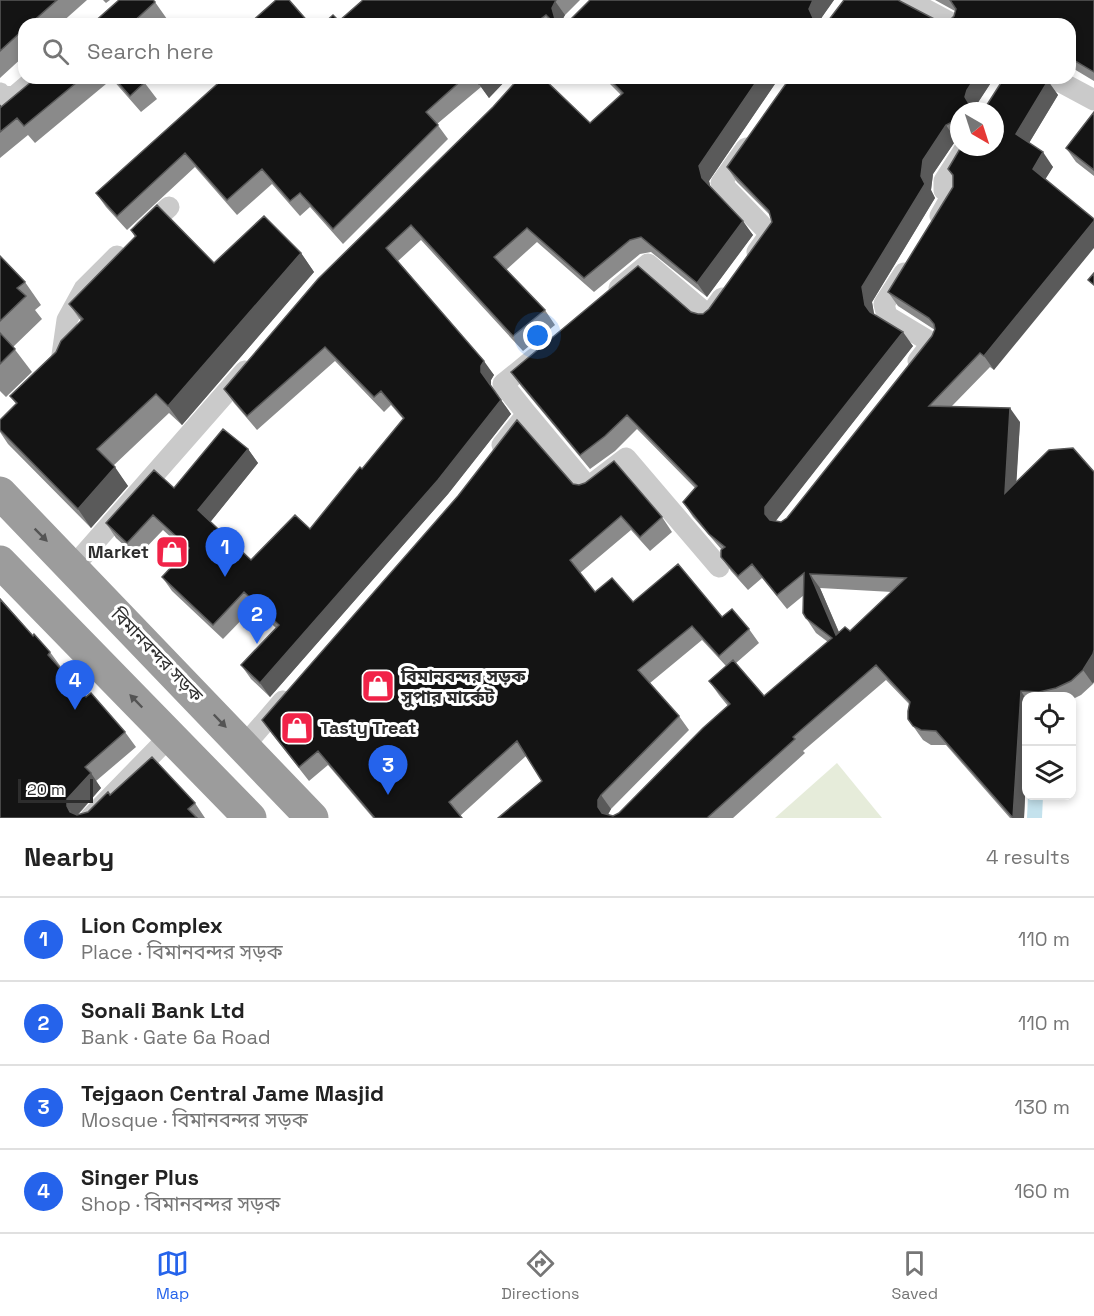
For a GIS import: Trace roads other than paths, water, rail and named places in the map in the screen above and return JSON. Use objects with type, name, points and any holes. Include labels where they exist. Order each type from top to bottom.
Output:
[{"type":"highway","name":"বিমানবন্দর সড়ক","points":[[0,493],[312,818]]},
{"type":"highway","points":[[0,562],[250,818]]},
{"type":"street","points":[[908,0],[942,18]]},
{"type":"street","points":[[0,93],[3,97],[15,96],[29,84]]},
{"type":"street","points":[[1064,84],[1094,100]]},
{"type":"street","points":[[603,301],[648,264],[709,316],[770,234],[721,183],[754,135]]},
{"type":"street","points":[[928,235],[952,195],[944,190],[944,181],[960,156]]},
{"type":"street","points":[[46,377],[62,362],[67,320],[84,289],[168,207]]},
{"type":"street","points":[[903,379],[932,343],[887,316],[884,304],[915,255]]},
{"type":"street","points":[[549,346],[503,384],[588,487],[626,458],[719,567]]},
{"type":"street","points":[[73,567],[257,358]]},
{"type":"street","points":[[490,459],[527,414]]},
{"type":"street","points":[[244,746],[297,685]]},
{"type":"street","points":[[90,818],[170,735]]},
{"type":"water","points":[[1028,800],[1043,800],[1042,818],[1027,818]]},
{"type":"place","name":"Market","points":[[172,552]]},
{"type":"place","name":"Lion Complex","points":[[225,577]]},
{"type":"place","name":"Sonali Bank Ltd","points":[[257,644]]},
{"type":"place","name":"বিমানবন্দর সড়ক সুপার মার্কেট","points":[[378,686]]},
{"type":"place","name":"Singer Plus","points":[[75,710]]},
{"type":"place","name":"Tasty Treat","points":[[297,728]]},
{"type":"place","name":"Tejgaon Central Jame Masjid","points":[[388,795]]}]
